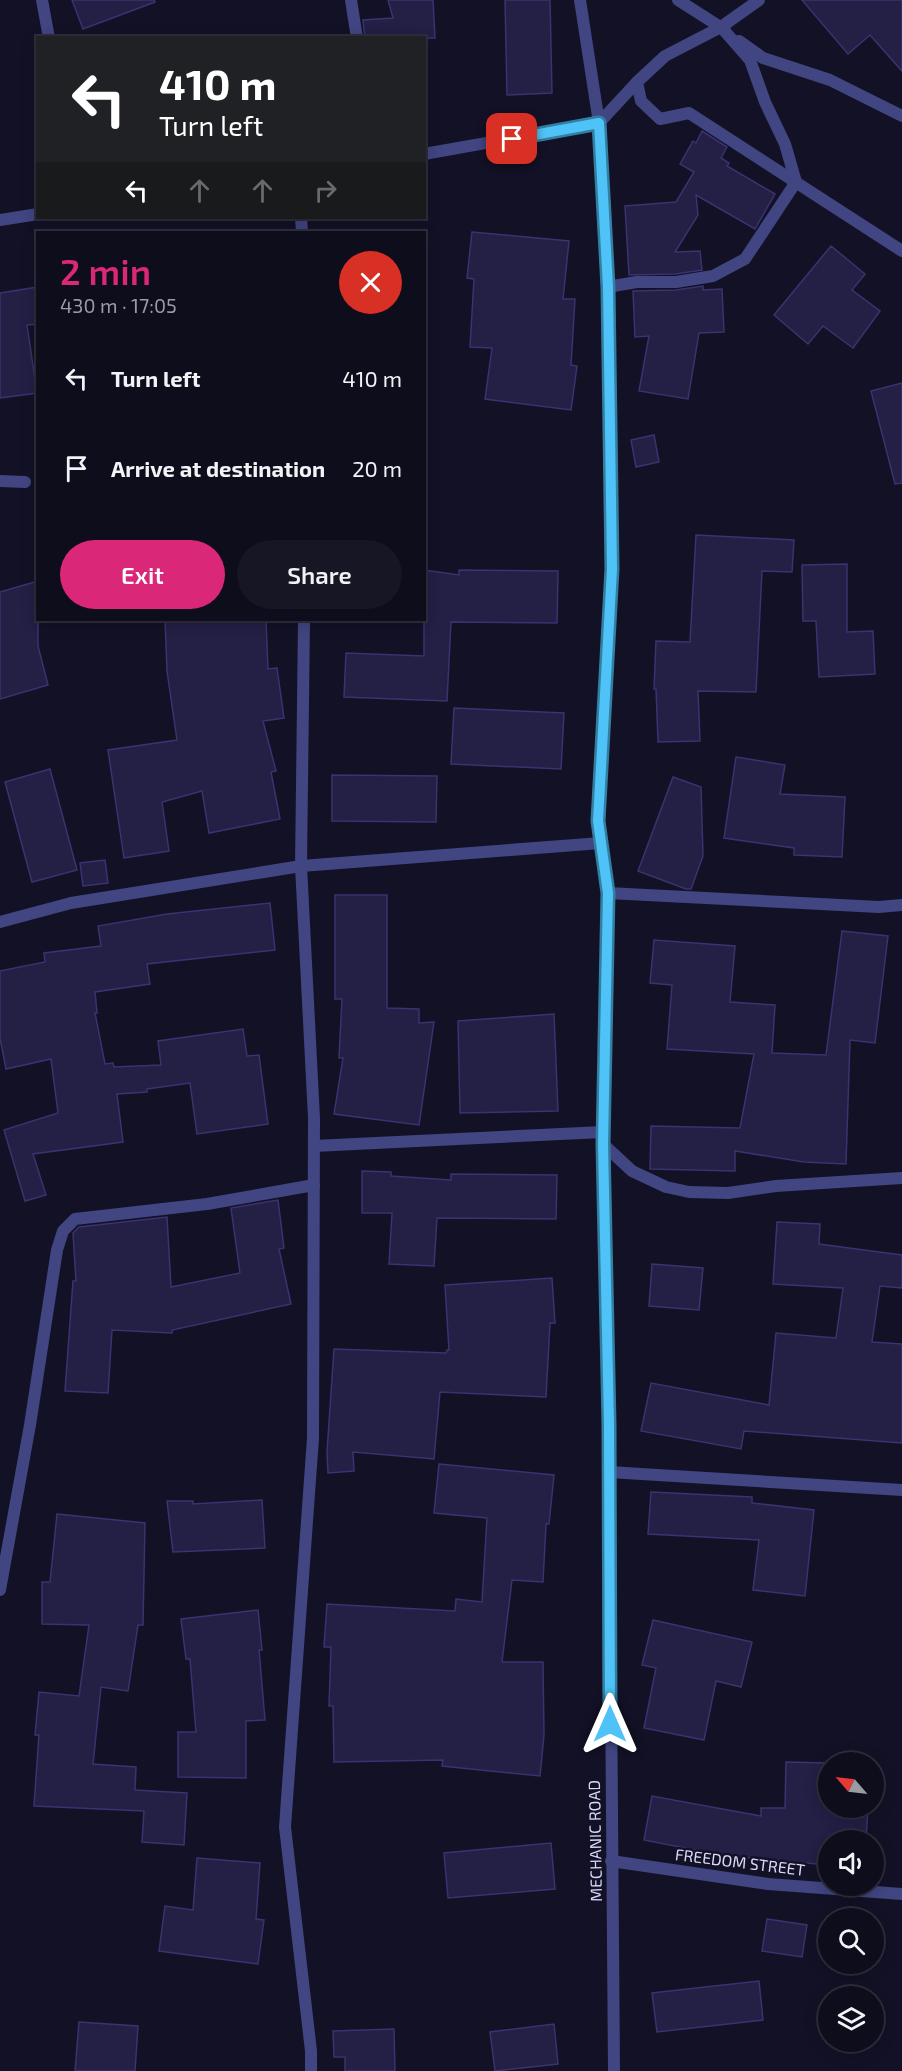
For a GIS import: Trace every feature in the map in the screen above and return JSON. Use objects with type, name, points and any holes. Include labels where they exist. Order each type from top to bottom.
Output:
[{"type":"street","points":[[42,0],[49,36]]},
{"type":"street","points":[[351,0],[357,36]]},
{"type":"street","name":"MECHANIC ROAD","points":[[579,0],[599,123],[608,287],[612,569],[598,821],[608,893],[603,1138],[609,1472],[614,2071]]},
{"type":"street","points":[[678,0],[721,27],[763,58],[830,80],[902,116]]},
{"type":"street","points":[[426,154],[599,123],[665,56],[721,27],[759,0]]},
{"type":"street","points":[[608,287],[637,282],[676,282],[713,276],[745,259],[796,182],[785,144],[765,102],[750,60],[721,27]]},
{"type":"street","points":[[637,82],[641,101],[660,119],[689,113],[902,251]]},
{"type":"street","points":[[0,219],[36,214]]},
{"type":"street","points":[[0,481],[25,482]]},
{"type":"street","points":[[304,621],[301,866],[314,1118],[313,1438],[285,1827],[311,2051],[311,2071]]},
{"type":"street","points":[[0,922],[71,903],[301,866],[601,843]]},
{"type":"street","points":[[608,893],[879,907],[902,905]]},
{"type":"street","points":[[314,1146],[603,1138],[632,1171],[666,1187],[688,1192],[728,1193],[776,1186],[902,1178]]},
{"type":"street","points":[[0,1590],[30,1425],[57,1250],[63,1231],[75,1219],[207,1204],[314,1185]]},
{"type":"street","points":[[609,1472],[902,1491]]},
{"type":"street","name":"FREEDOM STREET","points":[[611,1861],[768,1884],[902,1894]]},
{"type":"building","points":[[72,0],[154,0],[155,2],[83,29]]},
{"type":"building","points":[[388,0],[433,0],[435,38],[365,36],[363,20],[393,18]]},
{"type":"building","points":[[505,0],[550,0],[552,93],[507,95]]},
{"type":"building","points":[[802,0],[902,0],[902,71],[870,35],[848,54]]},
{"type":"building","points":[[702,131],[727,147],[721,158],[729,163],[727,166],[775,194],[755,229],[696,195],[698,215],[675,252],[700,251],[702,270],[675,274],[629,275],[625,206],[676,202],[694,172],[680,164],[693,141],[696,143]]},
{"type":"building","points":[[472,232],[569,241],[563,299],[575,299],[571,365],[577,366],[571,410],[485,399],[492,348],[470,347],[474,279],[467,278]]},
{"type":"building","points":[[831,246],[865,274],[852,290],[880,311],[853,348],[823,326],[808,344],[774,315]]},
{"type":"building","points":[[703,286],[703,290],[722,289],[724,332],[699,333],[688,399],[639,391],[649,336],[635,337],[633,291],[676,290]]},
{"type":"building","points":[[36,287],[36,324],[27,325],[36,393],[0,398],[0,293]]},
{"type":"building","points":[[902,383],[902,483],[895,484],[871,391]]},
{"type":"building","points":[[654,435],[659,462],[636,467],[631,440]]},
{"type":"building","points":[[696,535],[794,540],[792,572],[762,571],[756,692],[698,691],[700,741],[658,742],[656,689],[654,689],[656,641],[690,642]]},
{"type":"building","points":[[847,564],[847,632],[873,631],[875,674],[819,677],[816,621],[803,621],[802,565]]},
{"type":"building","points":[[426,570],[459,575],[459,570],[558,571],[557,623],[451,622],[447,701],[344,697],[346,653],[424,656]]},
{"type":"building","points":[[36,582],[38,646],[48,685],[0,699],[0,592]]},
{"type":"building","points":[[165,621],[266,621],[268,669],[277,668],[284,718],[263,721],[276,771],[271,772],[280,819],[209,833],[202,791],[162,802],[169,851],[124,858],[108,750],[177,740],[167,671]]},
{"type":"building","points":[[454,708],[564,713],[561,769],[451,764]]},
{"type":"building","points":[[736,757],[785,765],[780,794],[845,797],[842,857],[794,855],[794,848],[724,838]]},
{"type":"building","points":[[50,769],[77,870],[32,882],[5,782]]},
{"type":"building","points":[[332,775],[437,776],[436,822],[332,821]]},
{"type":"building","points":[[673,777],[701,787],[703,856],[691,889],[638,871]]},
{"type":"building","points":[[105,860],[108,883],[83,886],[80,863]]},
{"type":"building","points":[[335,895],[387,895],[387,1008],[419,1009],[419,1023],[434,1022],[419,1125],[334,1114],[343,1058],[339,1058],[342,999],[335,999]]},
{"type":"building","points":[[270,903],[275,950],[147,964],[150,984],[95,992],[97,1013],[95,1013],[105,1064],[113,1063],[114,1067],[161,1065],[158,1041],[243,1029],[247,1056],[259,1055],[268,1124],[197,1134],[190,1083],[147,1089],[147,1092],[117,1094],[123,1142],[33,1154],[46,1195],[25,1201],[4,1130],[58,1113],[51,1059],[6,1069],[0,1038],[0,971],[45,962],[44,953],[101,946],[98,926],[167,914]]},
{"type":"building","points":[[842,931],[888,936],[875,1043],[850,1040],[846,1164],[804,1162],[735,1151],[735,1171],[650,1169],[651,1126],[740,1128],[754,1054],[667,1049],[672,985],[650,983],[654,940],[735,946],[730,1002],[775,1005],[772,1053],[826,1055]]},
{"type":"building","points":[[554,1014],[558,1111],[460,1113],[458,1021]]},
{"type":"building","points":[[362,1171],[391,1172],[391,1176],[451,1180],[451,1174],[557,1175],[556,1219],[437,1218],[434,1266],[389,1264],[392,1213],[362,1213]]},
{"type":"building","points":[[278,1200],[284,1248],[279,1249],[291,1304],[172,1330],[172,1333],[112,1330],[108,1393],[65,1391],[73,1281],[76,1281],[73,1233],[79,1227],[167,1217],[171,1287],[240,1273],[231,1208]]},
{"type":"building","points":[[777,1222],[820,1224],[819,1244],[902,1255],[902,1288],[880,1286],[872,1342],[902,1344],[902,1443],[744,1431],[741,1449],[641,1431],[651,1383],[769,1405],[776,1333],[836,1338],[843,1288],[773,1284]]},
{"type":"building","points":[[652,1264],[703,1268],[699,1310],[649,1306]]},
{"type":"building","points":[[552,1278],[555,1323],[550,1323],[546,1397],[440,1392],[434,1459],[353,1452],[354,1471],[328,1473],[327,1452],[334,1349],[446,1353],[449,1350],[445,1285]]},
{"type":"building","points":[[439,1464],[554,1475],[549,1524],[546,1524],[543,1582],[512,1580],[502,1662],[543,1662],[544,1735],[540,1776],[442,1766],[443,1760],[334,1762],[333,1706],[329,1706],[331,1647],[324,1647],[327,1604],[455,1611],[456,1599],[482,1602],[487,1518],[434,1513]]},
{"type":"building","points":[[651,1492],[752,1497],[752,1503],[814,1510],[805,1596],[753,1590],[759,1540],[648,1534]]},
{"type":"building","points":[[262,1500],[265,1548],[173,1552],[167,1501],[193,1501],[193,1504]]},
{"type":"building","points":[[57,1514],[145,1523],[143,1625],[138,1625],[128,1691],[101,1687],[93,1764],[136,1767],[135,1790],[187,1793],[184,1845],[142,1842],[144,1811],[34,1806],[39,1735],[35,1735],[39,1692],[79,1696],[89,1625],[42,1624],[42,1582],[50,1582]]},
{"type":"building","points":[[258,1610],[265,1720],[246,1721],[246,1778],[178,1777],[178,1732],[196,1732],[190,1659],[186,1659],[181,1619]]},
{"type":"building","points":[[653,1620],[752,1642],[741,1687],[716,1681],[704,1740],[644,1728],[656,1668],[642,1665]]},
{"type":"building","points":[[786,1762],[818,1763],[818,1818],[867,1818],[867,1830],[818,1830],[818,1864],[741,1857],[741,1859],[644,1840],[652,1796],[761,1816],[761,1808],[785,1808]]},
{"type":"building","points":[[551,1843],[555,1889],[448,1898],[444,1853]]},
{"type":"building","points":[[197,1858],[260,1863],[256,1919],[264,1920],[258,1964],[159,1951],[165,1906],[193,1910]]},
{"type":"building","points":[[767,1919],[807,1925],[802,1957],[762,1951]]},
{"type":"building","points":[[759,1981],[763,2020],[657,2032],[652,1993]]},
{"type":"building","points":[[79,2022],[138,2026],[135,2071],[75,2071]]},
{"type":"building","points":[[554,2024],[558,2064],[495,2071],[490,2032]]},
{"type":"building","points":[[394,2029],[395,2071],[345,2071],[345,2057],[334,2057],[333,2031]]},
{"type":"route","points":[[512,139],[599,123],[608,287],[612,569],[598,821],[608,893],[603,1144],[609,1424],[610,1724]]}]
